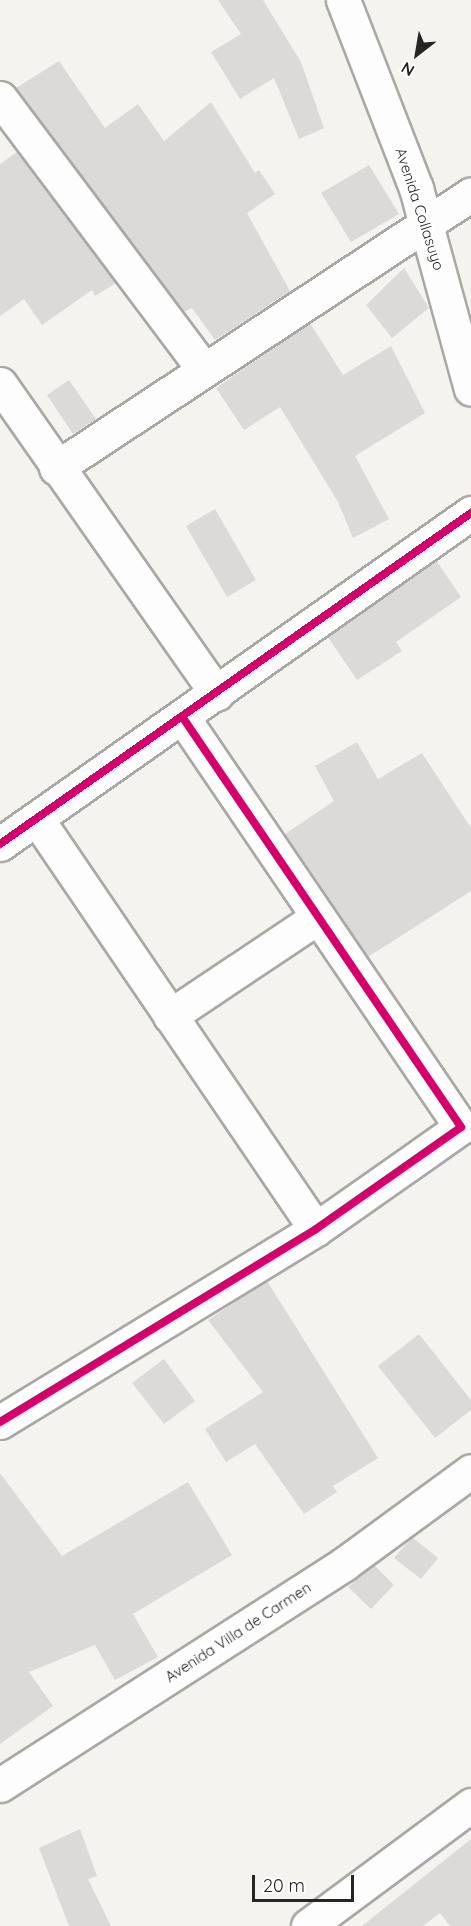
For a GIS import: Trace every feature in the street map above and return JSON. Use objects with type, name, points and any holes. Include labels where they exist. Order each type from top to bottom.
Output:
[{"type":"street","name":"Avenida Collasuyo","points":[[343,0],[425,225],[471,389]]},
{"type":"street","points":[[0,98],[203,368]]},
{"type":"street","points":[[56,468],[203,368],[471,194]]},
{"type":"street","points":[[0,384],[56,468],[217,694]]},
{"type":"street","points":[[0,844],[183,718],[471,513]]},
{"type":"street","points":[[0,1422],[316,1229],[461,1127],[183,718]]},
{"type":"street","points":[[37,819],[316,1229]]},
{"type":"street","points":[[170,1016],[318,917]]},
{"type":"street","name":"Avenida Villa de Carmen","points":[[0,1785],[344,1564],[471,1471]]},
{"type":"street","points":[[308,1926],[471,1805]]},
{"type":"building","points":[[218,0],[263,0],[301,62],[324,128],[299,139],[274,78],[240,99],[211,52],[241,34]]},
{"type":"building","points":[[59,61],[105,128],[138,104],[164,141],[211,102],[255,173],[259,170],[275,194],[247,213],[290,291],[215,340],[192,308],[184,312],[16,88]]},
{"type":"building","points":[[17,152],[116,283],[95,296],[92,290],[42,325],[24,299],[0,316],[0,164]]},
{"type":"building","points":[[369,165],[399,214],[351,242],[321,193]]},
{"type":"building","points":[[404,268],[429,308],[392,338],[366,305]]},
{"type":"building","points":[[310,323],[343,375],[391,346],[425,413],[355,456],[389,519],[353,538],[338,502],[280,407],[244,430],[216,388]]},
{"type":"building","points":[[69,380],[96,419],[73,434],[47,395]]},
{"type":"building","points":[[215,509],[256,580],[227,597],[186,526]]},
{"type":"building","points":[[436,560],[461,597],[396,642],[402,651],[357,680],[328,637]]},
{"type":"building","points":[[357,742],[378,779],[422,753],[471,828],[471,891],[368,957],[285,834],[334,801],[315,766]]},
{"type":"building","points":[[267,1281],[378,1458],[333,1486],[337,1492],[304,1514],[255,1444],[226,1462],[205,1429],[263,1392],[208,1320]]},
{"type":"building","points":[[419,1334],[471,1400],[471,1410],[435,1438],[378,1366]]},
{"type":"building","points":[[164,1359],[195,1401],[164,1424],[132,1383]]},
{"type":"building","points":[[0,1473],[62,1556],[188,1482],[232,1555],[133,1614],[158,1657],[115,1680],[95,1645],[29,1672],[53,1706],[0,1744]]},
{"type":"building","points":[[412,1537],[438,1558],[421,1579],[394,1558]]},
{"type":"building","points":[[374,1565],[394,1585],[371,1609],[348,1587]]},
{"type":"building","points":[[80,1829],[97,1876],[88,1879],[111,1926],[69,1926],[39,1848]]},
{"type":"building","points":[[471,1839],[471,1926],[450,1926],[440,1913],[423,1926],[362,1926]]},
{"type":"cycle path","points":[[0,844],[471,513]]},
{"type":"cycle path","points":[[0,1422],[316,1229],[461,1127],[183,718]]}]
